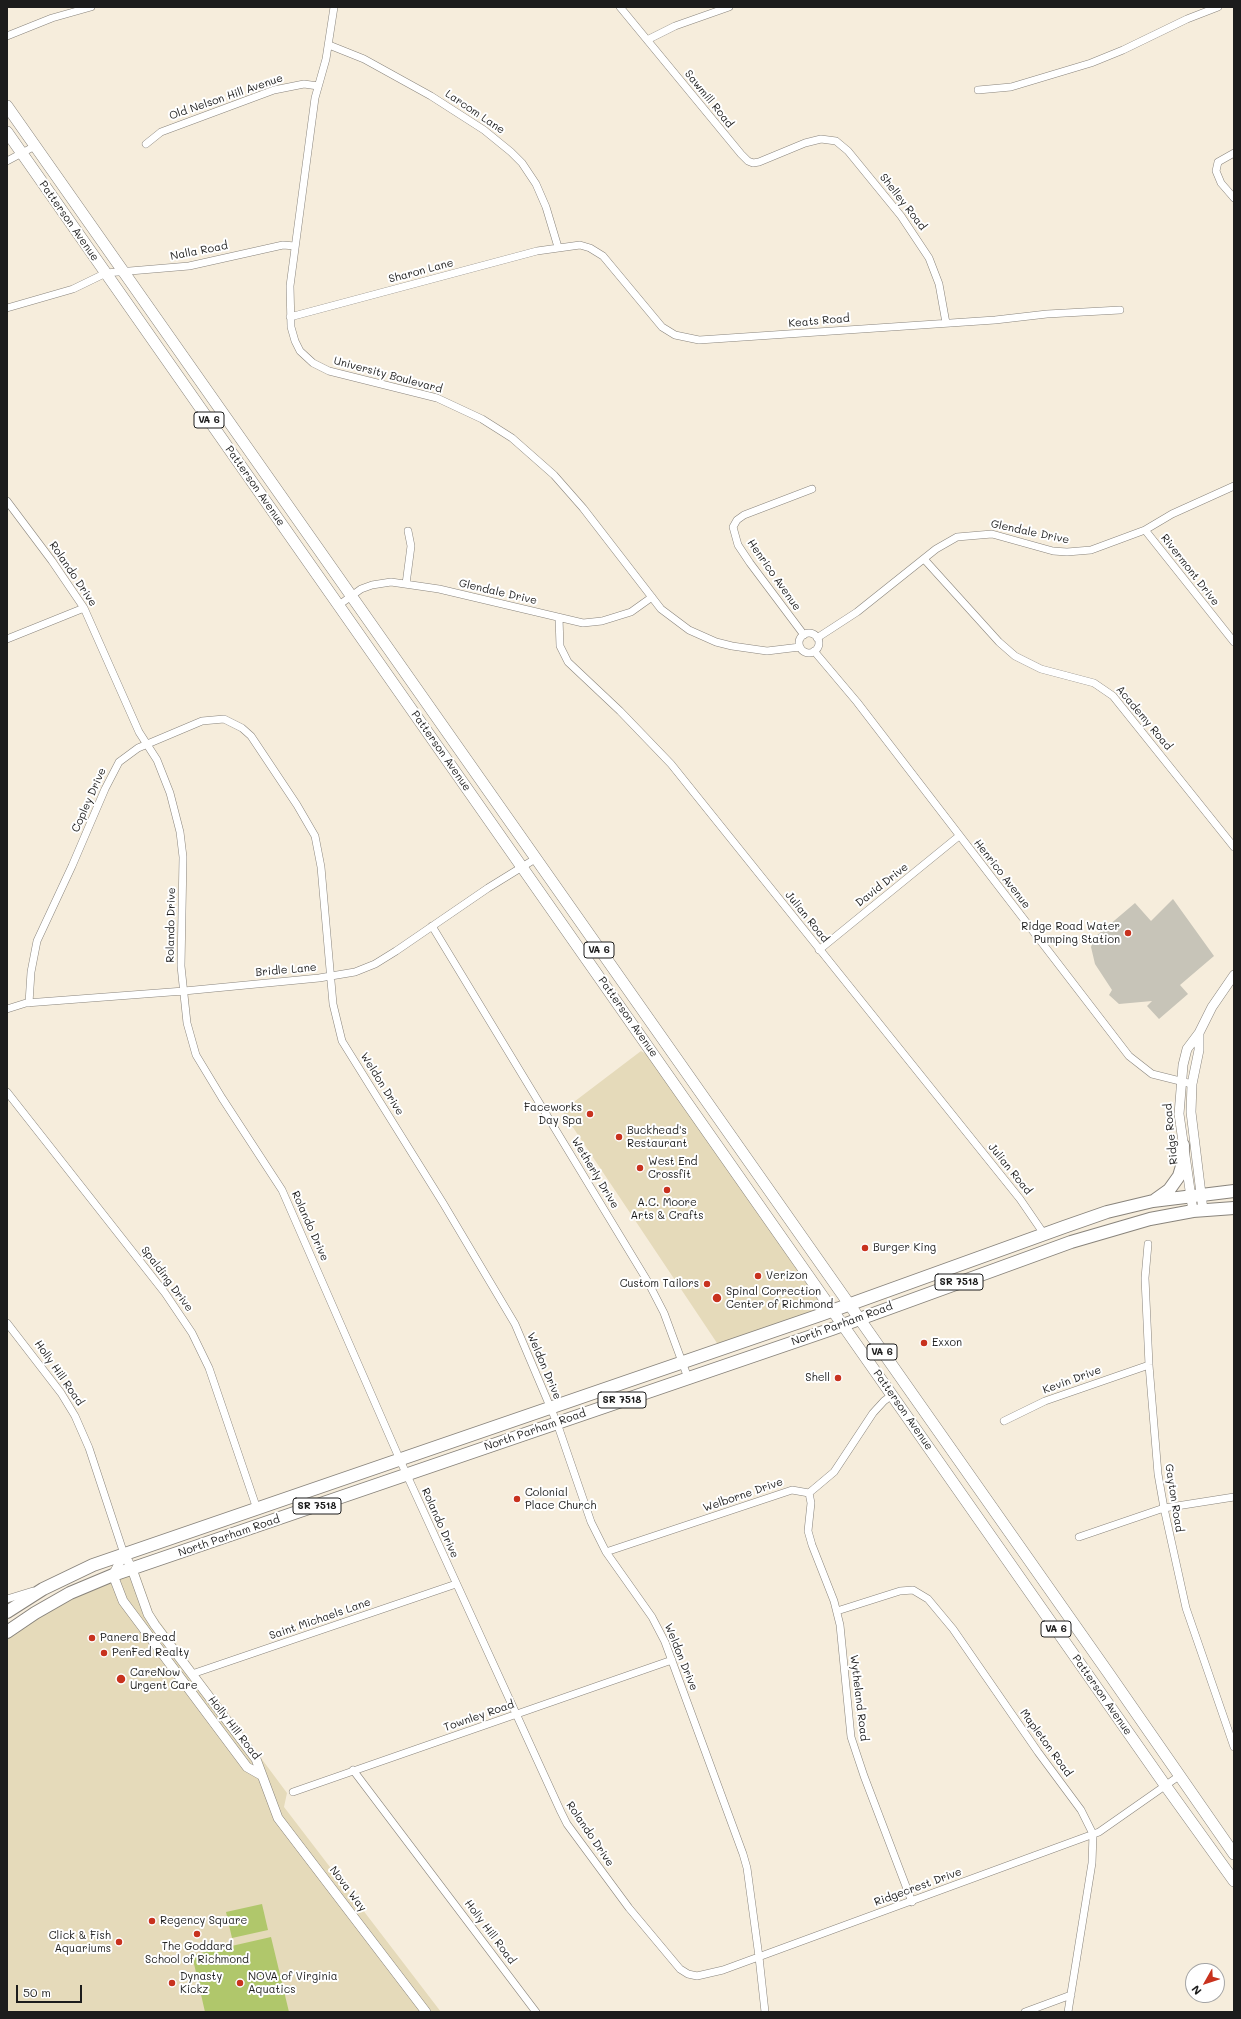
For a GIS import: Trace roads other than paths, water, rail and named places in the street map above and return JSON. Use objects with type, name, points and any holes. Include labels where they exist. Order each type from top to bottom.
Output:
[{"type":"highway","points":[[1153,1201],[1169,1190],[1179,1176],[1182,1166],[1183,1145]]},
{"type":"highway","name":"North Parham Road","points":[[7,1612],[43,1589],[79,1571],[124,1554],[833,1311],[1044,1234],[1091,1218],[1153,1201],[1234,1191]]},
{"type":"highway","name":"North Parham Road","points":[[7,1632],[35,1613],[70,1593],[113,1575],[843,1325],[1059,1246],[1124,1225],[1198,1211],[1234,1208]]},
{"type":"highway","points":[[1059,1246],[1058,1239],[1060,1234],[1083,1226],[1091,1218]]},
{"type":"main road","name":"Patterson Avenue","points":[[7,106],[858,1319],[1108,1671],[1234,1854]]},
{"type":"main road","name":"Patterson Avenue","points":[[7,132],[1165,1785],[1234,1881]]},
{"type":"street","points":[[7,36],[52,18],[91,7]]},
{"type":"street","name":"University Boulevard","points":[[334,7],[329,45],[315,98],[290,286],[290,316],[295,342],[300,351],[314,363],[329,371],[437,398],[482,419],[512,438],[554,475],[583,508],[661,609],[689,630],[716,642],[767,651],[800,647]]},
{"type":"street","name":"Sawmill Road","points":[[620,7],[748,161],[753,163],[759,162],[799,145]]},
{"type":"street","points":[[647,40],[675,26],[729,7]]},
{"type":"street","points":[[978,90],[1011,88],[1091,63],[1187,19],[1218,7]]},
{"type":"street","name":"Larcom Lane","points":[[329,45],[364,59],[431,96],[484,130],[511,152],[522,163],[536,184],[546,207],[558,247]]},
{"type":"street","name":"Old Nelson Hill Avenue","points":[[146,144],[161,132],[274,90],[304,84],[318,86]]},
{"type":"street","name":"Shelley Road","points":[[799,145],[821,139],[836,141],[848,151],[865,171],[918,239],[929,258],[939,284],[946,323]]},
{"type":"street","points":[[7,161],[35,146]]},
{"type":"street","points":[[1234,153],[1218,162],[1216,171],[1221,183],[1234,198]]},
{"type":"street","name":"Keats Road","points":[[558,247],[580,245],[599,252],[655,321],[670,333],[685,339],[713,340],[1120,310]]},
{"type":"street","name":"Nalla Road","points":[[7,308],[73,289],[106,273],[189,266],[276,246],[295,246]]},
{"type":"street","name":"Sharon Lane","points":[[290,316],[558,247]]},
{"type":"street","name":"Glendale Drive","points":[[817,638],[857,612],[946,542],[957,537],[974,534],[995,535],[1034,546],[1067,552],[1091,550],[1103,547],[1145,530],[1172,514],[1234,486]]},
{"type":"street","name":"Henrico Avenue","points":[[804,635],[750,563],[736,539],[734,524],[744,515],[812,489]]},
{"type":"street","name":"Rolando Drive","points":[[7,502],[52,561],[84,608],[140,732],[157,760],[170,793],[180,832],[183,857],[181,966],[187,1023],[196,1055],[282,1190],[406,1475],[515,1715],[568,1824],[629,1908],[661,1947]]},
{"type":"street","points":[[406,584],[411,546],[408,530]]},
{"type":"street","name":"Rivermont Drive","points":[[1145,530],[1234,642]]},
{"type":"street","name":"Academy Road","points":[[924,559],[999,642],[1015,656],[1041,669],[1094,683],[1113,696],[1234,846]]},
{"type":"street","name":"Glendale Drive","points":[[339,605],[351,596],[372,585],[391,582],[518,606],[559,618],[583,622],[602,621],[636,610],[652,597]]},
{"type":"street","points":[[7,639],[84,608]]},
{"type":"street","name":"Julian Road","points":[[559,618],[560,646],[568,662],[620,711],[671,764],[1020,1199],[1044,1234]]},
{"type":"street","points":[[812,634],[817,638],[818,645],[814,651],[806,653],[800,647],[800,640],[804,635],[812,634]]},
{"type":"street","name":"Henrico Avenue","points":[[814,651],[857,702],[1129,1056],[1152,1074],[1192,1084]]},
{"type":"street","name":"Copley Drive","points":[[29,1003],[31,972],[37,941],[108,783],[120,762],[129,754],[202,721],[224,719],[234,723],[251,736],[274,771]]},
{"type":"street","name":"Weldon Drive","points":[[274,771],[311,828],[318,848],[330,976],[338,1031],[342,1040],[443,1203],[515,1324],[557,1423],[591,1522],[606,1552],[652,1617],[665,1642],[744,1854],[759,1957],[765,2012]]},
{"type":"street","name":"David Drive","points":[[819,950],[959,836]]},
{"type":"street","name":"Bridle Lane","points":[[7,1009],[29,1003],[184,991],[330,976],[355,972],[375,964],[522,866],[535,859]]},
{"type":"street","name":"Wetherly Drive","points":[[432,926],[648,1282],[664,1313],[688,1378]]},
{"type":"street","name":"Ridge Road","points":[[1196,1195],[1183,1145],[1179,1114],[1180,1082],[1187,1050],[1199,1033],[1212,1007],[1234,975]]},
{"type":"street","name":"Ridge Road","points":[[1198,1211],[1191,1112],[1192,1084],[1199,1050],[1199,1033]]},
{"type":"street","name":"Spalding Drive","points":[[7,1092],[164,1293],[192,1333],[209,1368],[257,1509]]},
{"type":"street","name":"Gayton Road","points":[[1148,1244],[1144,1278],[1149,1365],[1158,1474],[1186,1608],[1234,1747]]},
{"type":"street","name":"Holly Hill Road","points":[[7,1323],[61,1393],[75,1416],[89,1448],[124,1554],[132,1569],[148,1614],[256,1759],[261,1775]]},
{"type":"street","name":"Kevin Drive","points":[[1004,1421],[1045,1401],[1149,1365]]},
{"type":"street","points":[[809,1493],[834,1472],[873,1413],[892,1395]]},
{"type":"street","name":"Welborne Drive","points":[[606,1552],[792,1490],[809,1493]]},
{"type":"street","name":"Wytheland Road","points":[[809,1493],[811,1503],[808,1531],[837,1611],[851,1738],[912,1902]]},
{"type":"street","points":[[1078,1537],[1164,1508],[1234,1497]]},
{"type":"street","points":[[113,1575],[124,1554]]},
{"type":"street","name":"Holly Hill Road","points":[[113,1575],[119,1594],[132,1615],[247,1767],[261,1775]]},
{"type":"street","name":"Saint Michaels Lane","points":[[192,1674],[456,1584]]},
{"type":"street","points":[[7,1599],[43,1589]]},
{"type":"street","name":"Mapleton Road","points":[[837,1611],[900,1591],[913,1590],[928,1598],[949,1624],[1038,1752],[1082,1810],[1093,1834],[1092,1863],[1068,2012]]},
{"type":"street","name":"Townley Road","points":[[293,1792],[672,1660]]},
{"type":"street","name":"Holly Hill Road","points":[[353,1770],[536,2012]]},
{"type":"street","name":"Nova Way","points":[[261,1775],[278,1818],[426,2012]]},
{"type":"street","name":"Ridgecrest Drive","points":[[661,1947],[680,1969],[691,1976],[708,1974],[912,1902],[1093,1834],[1114,1822],[1179,1776]]},
{"type":"street","points":[[1025,2012],[1071,1995]]},
{"type":"place","name":"Ridge Road Water Pumping Station","points":[[1128,933]]},
{"type":"place","name":"Faceworks Day Spa","points":[[590,1114]]},
{"type":"place","name":"Buckhead's Restaurant","points":[[619,1137]]},
{"type":"place","name":"West End Crossfit","points":[[640,1168]]},
{"type":"place","name":"A.C. Moore Arts & Crafts","points":[[667,1190]]},
{"type":"place","name":"Burger King","points":[[865,1248]]},
{"type":"place","name":"Verizon","points":[[758,1276]]},
{"type":"place","name":"Custom Tailors","points":[[707,1284]]},
{"type":"place","name":"Spinal Correction Center of Richmond","points":[[717,1298]]},
{"type":"place","name":"Exxon","points":[[924,1343]]},
{"type":"place","name":"Shell","points":[[838,1378]]},
{"type":"place","name":"Colonial Place Church","points":[[517,1499]]},
{"type":"place","name":"Panera Bread","points":[[92,1638]]},
{"type":"place","name":"PenFed Realty","points":[[104,1653]]},
{"type":"place","name":"CareNow Urgent Care","points":[[121,1679]]},
{"type":"place","name":"Regency Square","points":[[152,1921]]},
{"type":"place","name":"The Goddard School of Richmond","points":[[197,1934]]},
{"type":"place","name":"Click & Fish Aquariums","points":[[119,1942]]},
{"type":"place","name":"Dynasty Kickz","points":[[172,1983]]},
{"type":"place","name":"NOVA of Virginia Aquatics","points":[[240,1983]]}]
